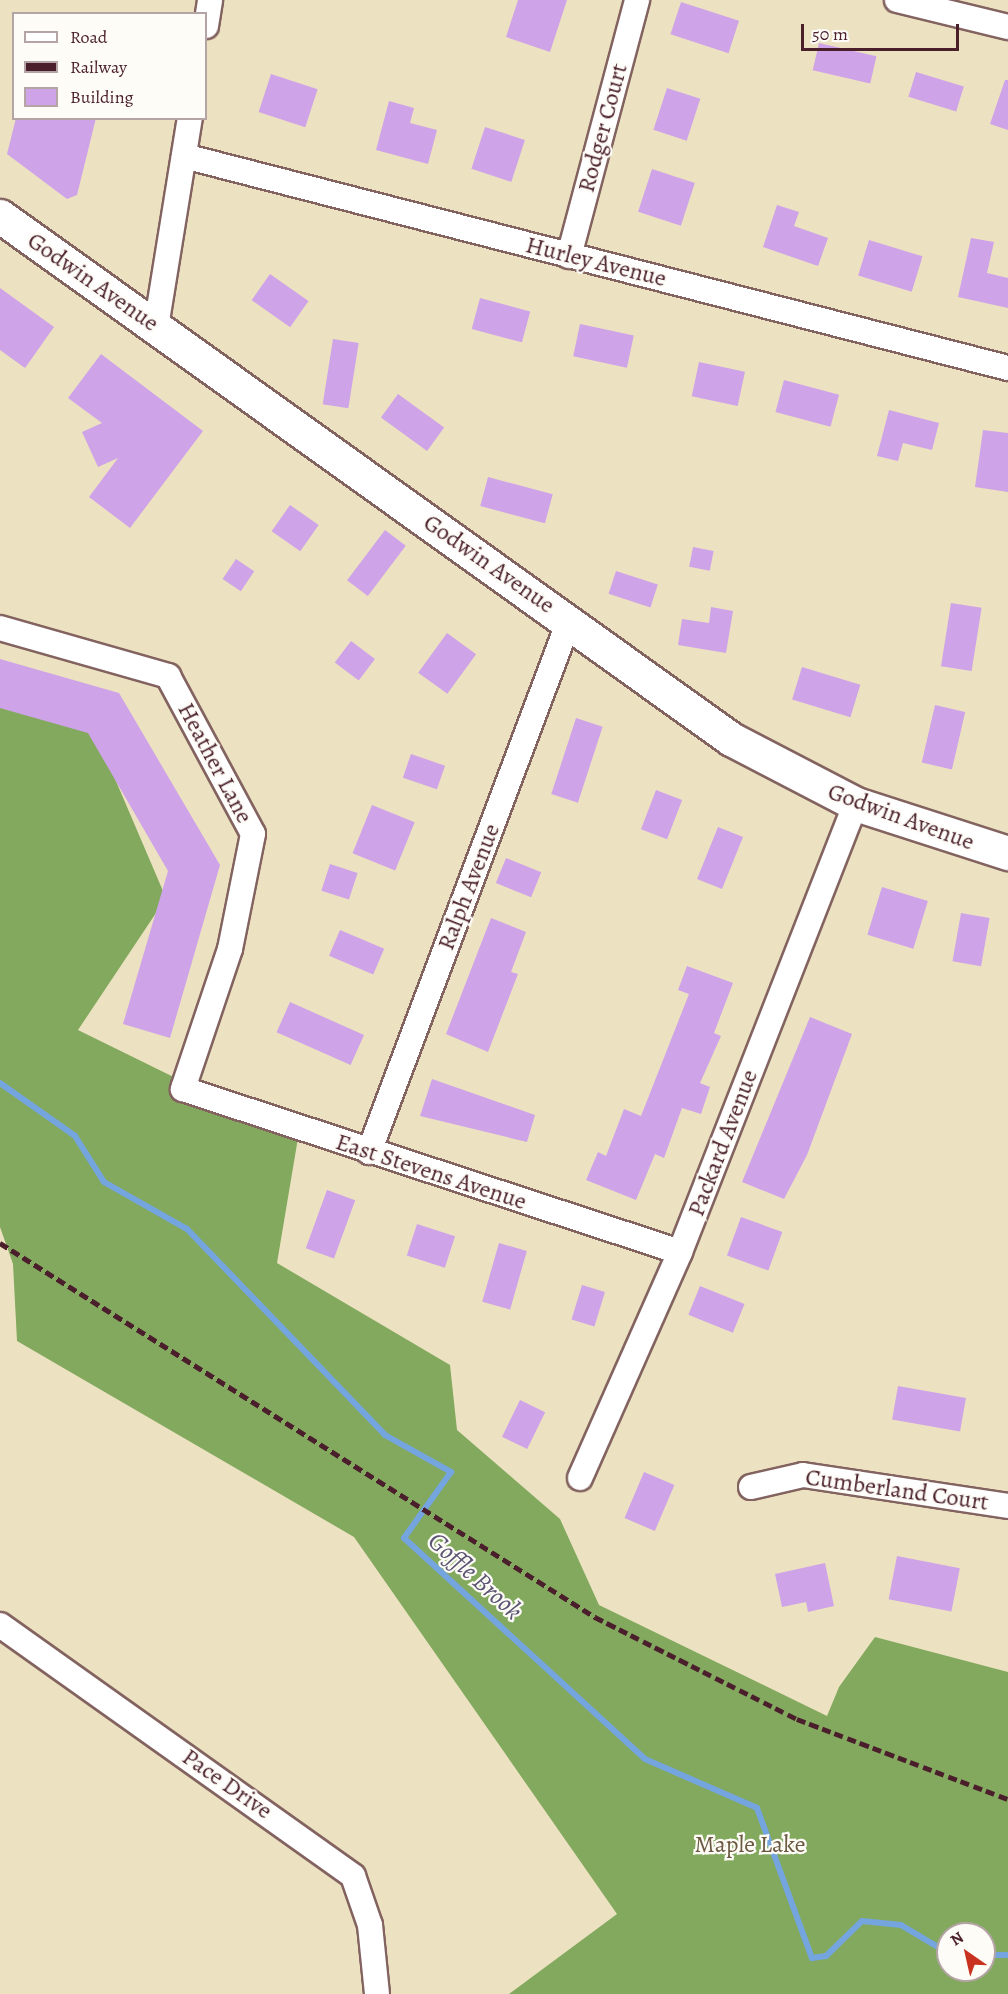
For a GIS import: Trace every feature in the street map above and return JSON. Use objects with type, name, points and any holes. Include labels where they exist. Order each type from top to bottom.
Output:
[{"type":"main road","name":"Godwin Avenue","points":[[0,216],[731,739],[856,804],[1007,849]]},
{"type":"street","points":[[207,20],[210,0]]},
{"type":"street","name":"Rodger Court","points":[[569,256],[638,0]]},
{"type":"street","points":[[897,0],[1008,27]]},
{"type":"street","points":[[156,327],[190,120]]},
{"type":"street","name":"Hurley Avenue","points":[[184,156],[1008,368]]},
{"type":"street","name":"Ralph Avenue","points":[[369,1152],[569,621]]},
{"type":"street","name":"Heather Lane","points":[[0,628],[168,676],[253,834],[230,949],[183,1089]]},
{"type":"street","name":"Packard Avenue","points":[[580,1478],[680,1252],[856,804]]},
{"type":"street","name":"East Stevens Avenue","points":[[183,1089],[369,1152],[680,1252]]},
{"type":"street","name":"Cumberland Court","points":[[751,1487],[803,1475],[1008,1506]]},
{"type":"street","name":"Pace Drive","points":[[0,1625],[353,1876],[370,1924],[377,1994]]},
{"type":"green space","name":"Maple Lake","points":[[0,659],[95,732],[166,898],[78,1030],[298,1138],[277,1263],[450,1365],[457,1430],[560,1519],[599,1605],[827,1716],[839,1687],[875,1637],[1008,1672],[1008,1994],[509,1994],[617,1914],[354,1537],[17,1341],[13,1264],[0,1227]]},
{"type":"building","points":[[518,0],[567,0],[550,52],[506,37]]},
{"type":"building","points":[[681,2],[739,21],[729,53],[670,34]]},
{"type":"building","points":[[819,43],[876,56],[870,84],[813,70]]},
{"type":"building","points":[[916,72],[964,87],[956,111],[908,97]]},
{"type":"building","points":[[271,74],[318,89],[305,127],[259,112]]},
{"type":"building","points":[[1005,80],[1008,80],[1008,130],[990,124]]},
{"type":"building","points":[[667,88],[700,99],[687,141],[653,130]]},
{"type":"building","points":[[389,101],[414,108],[410,123],[437,130],[428,164],[376,150]]},
{"type":"building","points":[[16,120],[96,120],[77,195],[67,199],[7,154]]},
{"type":"building","points":[[485,127],[525,140],[511,182],[471,169]]},
{"type":"building","points":[[652,169],[695,183],[681,226],[638,212]]},
{"type":"building","points":[[777,205],[799,212],[794,226],[828,238],[818,266],[763,247]]},
{"type":"building","points":[[971,238],[994,242],[987,273],[1008,278],[1008,308],[958,297]]},
{"type":"building","points":[[869,240],[923,256],[912,292],[858,275]]},
{"type":"building","points":[[270,274],[309,301],[290,327],[252,300]]},
{"type":"building","points":[[0,288],[54,327],[25,368],[0,350]]},
{"type":"building","points":[[480,298],[530,311],[522,342],[472,329]]},
{"type":"building","points":[[580,324],[634,335],[627,368],[573,356]]},
{"type":"building","points":[[333,339],[359,343],[348,408],[323,404]]},
{"type":"building","points":[[101,354],[203,431],[130,528],[89,497],[118,458],[98,467],[82,432],[102,423],[68,398]]},
{"type":"building","points":[[699,362],[745,372],[738,406],[692,396]]},
{"type":"building","points":[[784,380],[839,395],[831,427],[775,412]]},
{"type":"building","points":[[398,394],[444,428],[427,451],[381,417]]},
{"type":"building","points":[[889,410],[939,423],[932,450],[903,443],[898,461],[877,456]]},
{"type":"building","points":[[983,430],[1008,433],[1008,492],[975,487]]},
{"type":"building","points":[[488,477],[553,494],[545,523],[480,506]]},
{"type":"building","points":[[290,505],[319,525],[300,551],[272,531]]},
{"type":"building","points":[[385,530],[406,546],[368,596],[347,580]]},
{"type":"building","points":[[693,547],[714,551],[710,571],[689,567]]},
{"type":"building","points":[[236,559],[254,571],[241,591],[223,579]]},
{"type":"building","points":[[616,571],[658,585],[650,607],[609,594]]},
{"type":"building","points":[[951,603],[982,608],[972,671],[941,666]]},
{"type":"building","points":[[711,607],[733,611],[726,653],[678,645],[682,619],[709,623]]},
{"type":"building","points":[[447,633],[476,654],[447,694],[418,673]]},
{"type":"building","points":[[351,641],[375,659],[359,681],[335,663]]},
{"type":"building","points":[[0,659],[119,693],[220,865],[170,1038],[123,1024],[168,871],[88,733],[0,708]]},
{"type":"building","points":[[802,667],[860,685],[850,717],[792,700]]},
{"type":"building","points":[[935,705],[965,712],[952,769],[922,762]]},
{"type":"building","points":[[576,718],[603,727],[578,803],[551,794]]},
{"type":"building","points":[[411,754],[445,766],[437,789],[403,778]]},
{"type":"building","points":[[656,790],[682,800],[667,839],[641,829]]},
{"type":"building","points":[[372,805],[415,822],[395,870],[353,853]]},
{"type":"building","points":[[718,827],[743,837],[722,889],[697,879]]},
{"type":"building","points":[[506,858],[541,872],[531,897],[496,883]]},
{"type":"building","points":[[330,864],[358,873],[349,900],[321,891]]},
{"type":"building","points":[[882,887],[928,901],[913,949],[867,935]]},
{"type":"building","points":[[961,913],[990,918],[981,966],[952,961]]},
{"type":"building","points":[[491,918],[526,932],[511,972],[518,974],[488,1052],[446,1034]]},
{"type":"building","points":[[340,930],[384,949],[373,975],[329,956]]},
{"type":"building","points":[[687,966],[733,983],[714,1033],[721,1036],[700,1083],[710,1087],[701,1114],[682,1108],[664,1158],[655,1154],[636,1200],[586,1180],[598,1152],[606,1156],[624,1109],[641,1116],[689,994],[678,990]]},
{"type":"building","points":[[290,1002],[364,1035],[351,1065],[277,1032]]},
{"type":"building","points":[[810,1017],[852,1034],[807,1155],[784,1199],[742,1182]]},
{"type":"building","points":[[432,1079],[535,1115],[527,1142],[420,1116]]},
{"type":"building","points":[[327,1190],[355,1200],[334,1259],[306,1248]]},
{"type":"building","points":[[741,1217],[782,1232],[768,1271],[727,1256]]},
{"type":"building","points":[[417,1224],[455,1236],[445,1268],[407,1255]]},
{"type":"building","points":[[499,1243],[527,1251],[510,1310],[482,1302]]},
{"type":"building","points":[[582,1285],[605,1292],[594,1326],[571,1319]]},
{"type":"building","points":[[700,1286],[745,1304],[733,1333],[688,1315]]},
{"type":"building","points":[[898,1386],[966,1398],[960,1431],[892,1419]]},
{"type":"building","points":[[520,1400],[545,1412],[527,1449],[502,1437]]},
{"type":"building","points":[[644,1472],[674,1485],[655,1531],[624,1518]]},
{"type":"building","points":[[897,1556],[960,1568],[951,1611],[889,1599]]},
{"type":"building","points":[[825,1563],[834,1606],[808,1612],[806,1602],[782,1607],[775,1574]]},
{"type":"waterway","name":"Goffle Brook","points":[[0,1083],[75,1136],[104,1182],[187,1229],[385,1435],[451,1472],[404,1538],[645,1759],[757,1808],[812,1958],[826,1956],[862,1921],[901,1925],[936,1946]]},
{"type":"waterway","name":"Goffle Brook","points":[[996,1955],[1008,1955]]},
{"type":"railway","points":[[0,1243],[595,1617],[797,1719],[1008,1799]]}]
